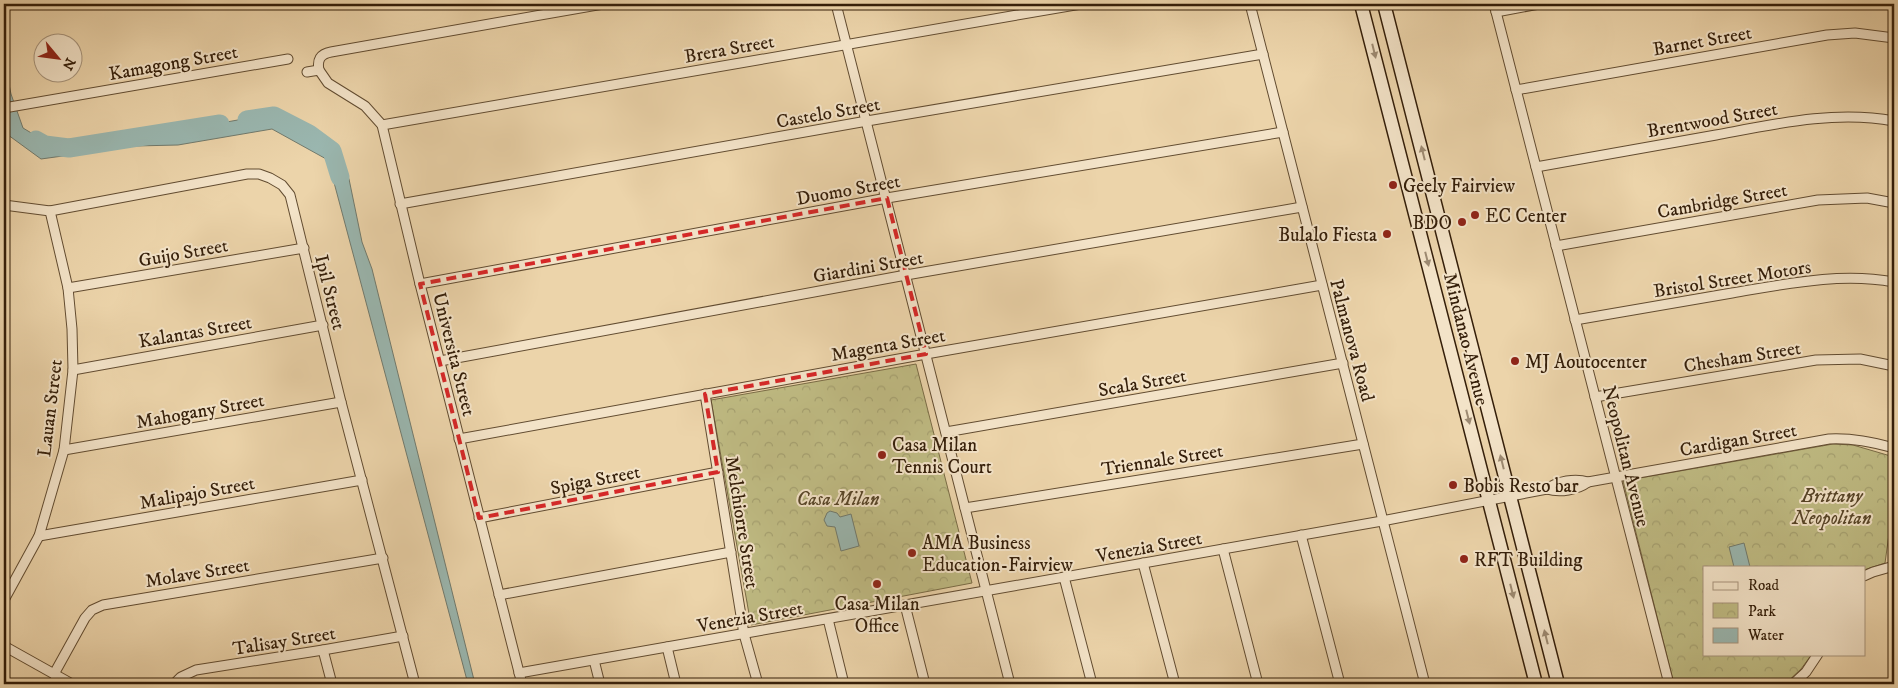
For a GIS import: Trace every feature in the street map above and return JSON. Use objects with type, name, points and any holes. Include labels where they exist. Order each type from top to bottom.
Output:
[{"type":"main road","name":"Mindanao Avenue","points":[[1362,4],[1536,684]]},
{"type":"main road","name":"Mindanao Avenue","points":[[1384,4],[1558,684]]},
{"type":"street","points":[[307,72],[318,70],[320,58],[324,54],[331,52],[603,4]]},
{"type":"street","points":[[836,4],[1010,684]]},
{"type":"street","name":"Brera Street","points":[[382,125],[1081,4]]},
{"type":"street","name":"Palmanova Road","points":[[1250,4],[1424,684]]},
{"type":"street","points":[[1494,8],[1539,4]]},
{"type":"street","name":"Neopolitan Avenue","points":[[1494,8],[1669,684]]},
{"type":"street","name":"Barnet Street","points":[[1516,90],[1827,35],[1855,33],[1894,38]]},
{"type":"street","name":"Castelo Street","points":[[400,204],[867,121],[1263,54]]},
{"type":"street","name":"Kamagong Street","points":[[4,108],[288,59]]},
{"type":"street","name":"Universita Street","points":[[318,70],[328,82],[365,106],[382,125],[420,284],[522,684]]},
{"type":"street","name":"Brentwood Street","points":[[1536,167],[1786,122],[1828,117],[1877,118],[1894,121]]},
{"type":"street","name":"Duomo Street","points":[[420,284],[887,198],[1283,132]]},
{"type":"street","name":"Ipil Street","points":[[4,205],[50,211],[247,174],[259,174],[282,184],[290,195],[415,684]]},
{"type":"street","name":"Cambridge Street","points":[[1556,246],[1818,200],[1866,198],[1894,203]]},
{"type":"street","name":"Giardini Street","points":[[440,361],[906,275],[1302,207]]},
{"type":"street","name":"Lauan Street","points":[[4,600],[38,536],[64,450],[73,370],[72,329],[68,288],[50,211]]},
{"type":"street","name":"Guijo Street","points":[[68,288],[304,248]]},
{"type":"street","name":"Bristol Street Motors","points":[[1575,320],[1795,283],[1850,277],[1894,282]]},
{"type":"street","name":"Magenta Street","points":[[459,439],[926,354],[1322,285]]},
{"type":"street","name":"Kalantas Street","points":[[73,370],[323,325]]},
{"type":"street","name":"Chesham Street","points":[[1595,397],[1816,360],[1860,359],[1894,366]]},
{"type":"street","name":"Scala Street","points":[[946,432],[1343,363]]},
{"type":"street","name":"Melchiorre Street","points":[[705,394],[744,634],[758,684]]},
{"type":"street","name":"Mahogany Street","points":[[64,450],[342,402]]},
{"type":"street","name":"Cardigan Street","points":[[1489,501],[1547,489],[1554,484],[1579,479],[1588,482],[1829,438],[1865,440],[1894,448]]},
{"type":"street","name":"Triennale Street","points":[[965,508],[1363,444]]},
{"type":"street","name":"Spiga Street","points":[[479,518],[718,472]]},
{"type":"street","name":"Malipajo Street","points":[[38,536],[362,480]]},
{"type":"street","name":"Venezia Street","points":[[519,674],[1489,501]]},
{"type":"street","points":[[1301,535],[1340,684]]},
{"type":"street","points":[[1223,549],[1258,684]]},
{"type":"street","points":[[499,595],[731,552]]},
{"type":"street","name":"Molave Street","points":[[54,674],[85,618],[92,610],[103,605],[382,558]]},
{"type":"street","points":[[1143,563],[1175,684]]},
{"type":"street","points":[[1866,575],[1894,566]]},
{"type":"street","points":[[1064,577],[1092,684]]},
{"type":"street","points":[[905,605],[925,684]]},
{"type":"street","points":[[828,619],[844,684]]},
{"type":"street","name":"Talisay Street","points":[[174,684],[181,677],[196,670],[403,636]]},
{"type":"street","points":[[4,646],[72,684]]},
{"type":"street","points":[[667,647],[676,684]]},
{"type":"street","points":[[323,650],[332,684]]},
{"type":"street","points":[[1793,684],[1806,672],[1817,656]]},
{"type":"street","points":[[594,660],[600,684]]},
{"type":"highlighted area","points":[[887,198],[926,354],[705,394],[718,472],[479,518],[420,284]]},
{"type":"green space","name":"Casa Milan","points":[[916,364],[972,583],[751,625],[711,400]]},
{"type":"green space","name":"Brittany Neopolitan","points":[[1833,444],[1853,445],[1894,457],[1894,498],[1885,563],[1866,569],[1866,566],[1703,566],[1703,656],[1811,656],[1801,669],[1785,684],[1674,684],[1623,481]]},
{"type":"water","points":[[4,61],[11,94],[23,128],[53,146],[74,149],[266,115],[291,121],[335,154],[349,179],[362,242],[372,269],[475,684],[468,684],[328,160],[272,129],[178,145],[135,146],[41,159],[4,132]]},
{"type":"water","points":[[830,511],[837,513],[840,517],[851,514],[859,546],[841,551],[835,527],[827,526],[824,520]]},
{"type":"water","points":[[1744,543],[1750,566],[1734,566],[1729,547]]},
{"type":"waterway","points":[[247,120],[274,116],[309,134],[332,151],[340,177]]},
{"type":"waterway","points":[[36,140],[45,145],[69,148],[220,124]]},
{"type":"place","name":"Geely Fairview","points":[[1393,185]]},
{"type":"place","name":"EC Center","points":[[1475,215]]},
{"type":"place","name":"BDO","points":[[1462,222]]},
{"type":"place","name":"Bulalo Fiesta","points":[[1387,234]]},
{"type":"place","name":"MJ Aoutocenter","points":[[1515,361]]},
{"type":"place","name":"Casa Milan Tennis Court","points":[[882,455]]},
{"type":"place","name":"Bobis Resto bar","points":[[1453,485]]},
{"type":"place","name":"AMA Business Education-Fairview","points":[[912,553]]},
{"type":"place","name":"RFT Building","points":[[1464,559]]},
{"type":"place","name":"Casa Milan Office","points":[[877,584]]}]
